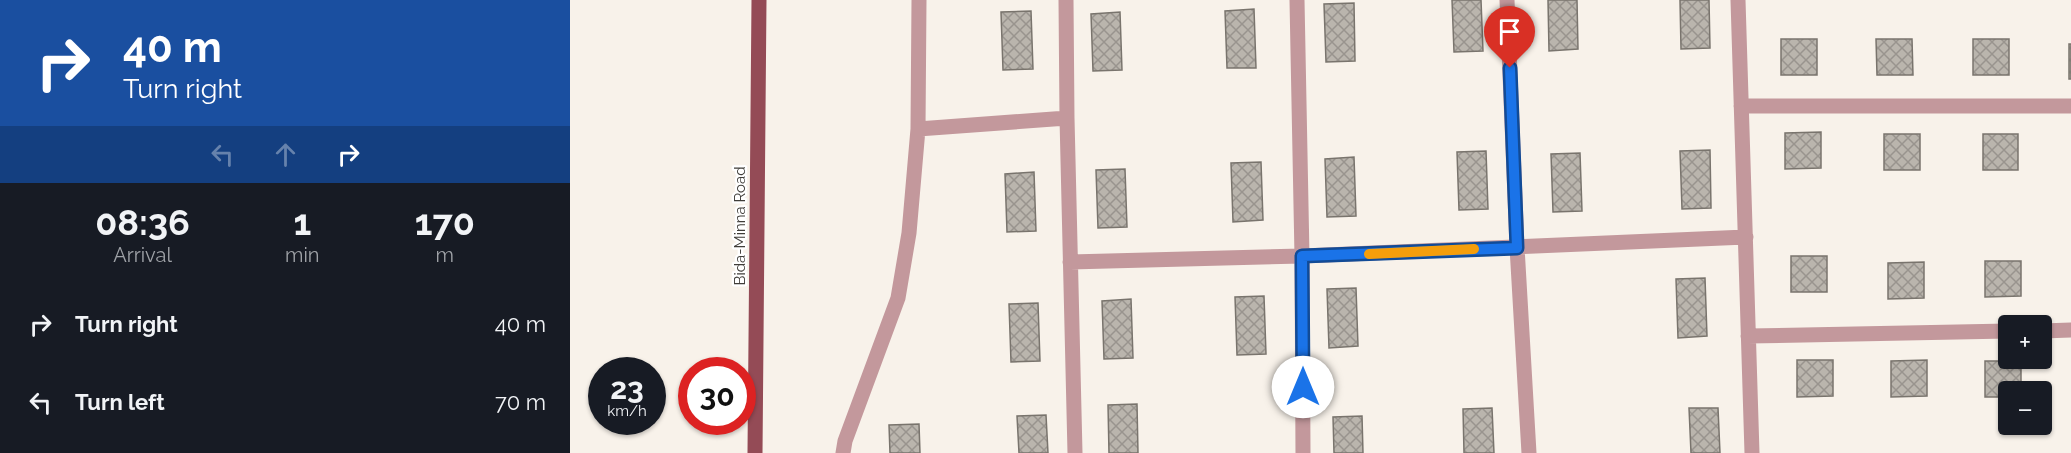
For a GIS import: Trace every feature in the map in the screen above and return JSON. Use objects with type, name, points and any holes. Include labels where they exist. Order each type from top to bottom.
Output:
[{"type":"main road","name":"Bida-Minna Road","points":[[755,453],[759,0]]},
{"type":"street","points":[[843,453],[845,441],[898,298],[909,233],[918,129],[920,0]]},
{"type":"street","points":[[1066,0],[1075,453]]},
{"type":"street","points":[[1297,0],[1303,453]]},
{"type":"street","points":[[1507,0],[1517,248],[1529,453]]},
{"type":"street","points":[[1738,0],[1752,453]]},
{"type":"street","points":[[1742,106],[2071,106]]},
{"type":"street","points":[[918,129],[1067,118]]},
{"type":"street","points":[[1070,262],[1302,256],[1746,237]]},
{"type":"street","points":[[2052,331],[2071,330]]},
{"type":"street","points":[[1748,336],[1998,331]]},
{"type":"building","points":[[1452,0],[1481,0],[1483,51],[1454,52]]},
{"type":"building","points":[[1548,0],[1577,0],[1578,49],[1549,51]]},
{"type":"building","points":[[1680,0],[1709,0],[1710,48],[1681,49]]},
{"type":"building","points":[[1354,3],[1355,61],[1326,62],[1324,4]]},
{"type":"building","points":[[1254,9],[1256,68],[1227,68],[1225,11]]},
{"type":"building","points":[[1031,11],[1033,69],[1003,70],[1001,12]]},
{"type":"building","points":[[1120,12],[1122,70],[1093,71],[1091,14]]},
{"type":"building","points":[[1781,39],[1817,39],[1817,75],[1781,75]]},
{"type":"building","points":[[1876,39],[1912,39],[1913,75],[1877,75]]},
{"type":"building","points":[[1973,39],[2009,39],[2009,75],[1973,75]]},
{"type":"building","points":[[2069,44],[2071,44],[2071,79],[2069,79]]},
{"type":"building","points":[[1821,132],[1821,168],[1785,169],[1785,133]]},
{"type":"building","points":[[1884,134],[1920,134],[1920,170],[1884,170]]},
{"type":"building","points":[[1983,134],[2018,134],[2018,170],[1983,170]]},
{"type":"building","points":[[1710,150],[1711,208],[1682,209],[1680,151]]},
{"type":"building","points":[[1486,151],[1488,209],[1459,210],[1457,152]]},
{"type":"building","points":[[1580,153],[1582,211],[1553,212],[1551,154]]},
{"type":"building","points":[[1354,157],[1356,216],[1327,217],[1325,159]]},
{"type":"building","points":[[1261,162],[1263,220],[1233,222],[1231,163]]},
{"type":"building","points":[[1125,169],[1127,227],[1098,228],[1096,170]]},
{"type":"building","points":[[1034,172],[1036,231],[1007,232],[1005,174]]},
{"type":"building","points":[[1791,256],[1827,256],[1827,292],[1791,292]]},
{"type":"building","points":[[1985,261],[2021,261],[2021,296],[1985,297]]},
{"type":"building","points":[[1924,262],[1924,298],[1888,299],[1888,263]]},
{"type":"building","points":[[1705,278],[1707,336],[1678,338],[1676,279]]},
{"type":"building","points":[[1356,288],[1358,346],[1329,348],[1327,289]]},
{"type":"building","points":[[1264,296],[1266,354],[1237,355],[1235,297]]},
{"type":"building","points":[[1131,299],[1133,358],[1104,359],[1102,301]]},
{"type":"building","points":[[1038,303],[1040,361],[1011,362],[1009,304]]},
{"type":"building","points":[[1797,360],[1833,360],[1833,396],[1797,397]]},
{"type":"building","points":[[1927,360],[1927,396],[1891,397],[1891,361]]},
{"type":"building","points":[[1985,361],[1998,361],[1998,369],[2021,369],[2021,381],[1998,381],[1998,397],[1985,397]]},
{"type":"building","points":[[1137,404],[1138,453],[1109,453],[1108,405]]},
{"type":"building","points":[[1492,408],[1494,453],[1464,453],[1463,409]]},
{"type":"building","points":[[1689,408],[1718,408],[1720,453],[1691,453]]},
{"type":"building","points":[[1046,415],[1048,453],[1019,453],[1017,416]]},
{"type":"building","points":[[1362,416],[1363,453],[1334,453],[1333,417]]},
{"type":"building","points":[[919,424],[920,453],[890,453],[889,425]]},
{"type":"slow traffic","points":[[1369,254],[1474,249]]},
{"type":"route","points":[[1303,387],[1302,256],[1517,248],[1510,68]]}]
